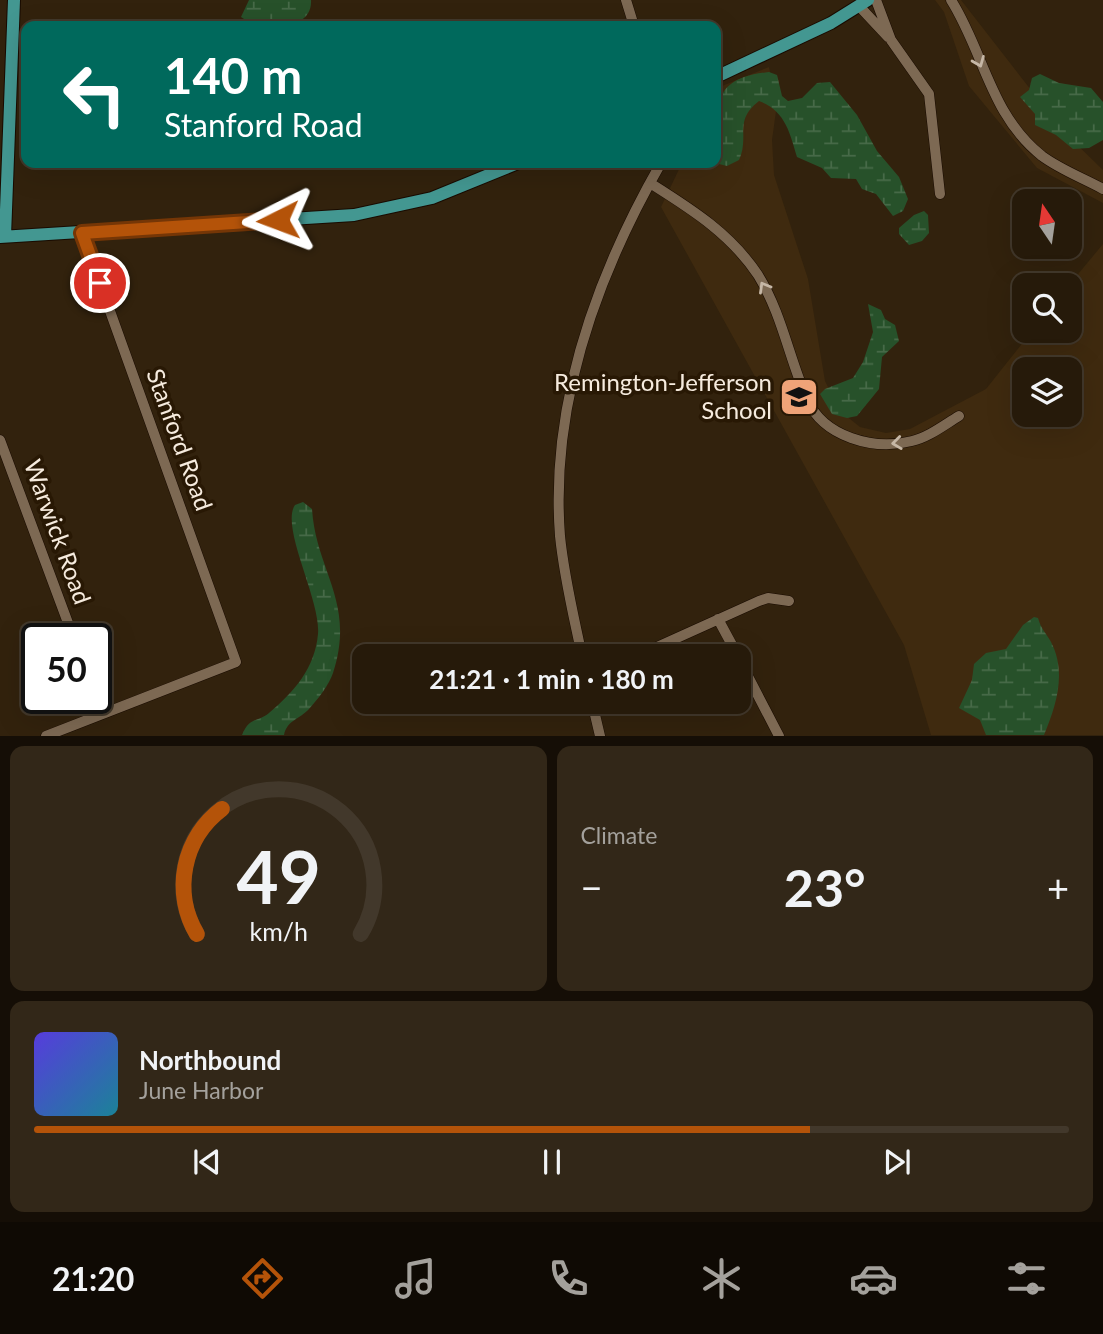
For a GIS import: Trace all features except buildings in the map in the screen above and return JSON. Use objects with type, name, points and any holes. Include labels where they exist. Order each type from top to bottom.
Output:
[{"type":"main road","points":[[14,0],[3,236],[355,215],[432,198],[493,168]]},
{"type":"main road","points":[[721,74],[791,43],[863,3]]},
{"type":"street","points":[[626,0],[632,21]]},
{"type":"street","points":[[876,0],[891,40]]},
{"type":"street","points":[[951,0],[994,96],[1014,128],[1049,161],[1103,189]]},
{"type":"street","points":[[863,3],[929,94],[940,194]]},
{"type":"street","points":[[650,183],[652,168]]},
{"type":"street","points":[[580,644],[560,534],[564,445],[572,387],[587,324],[600,287],[658,168]]},
{"type":"street","points":[[650,183],[710,222],[748,261],[775,308],[807,399],[826,424],[855,439],[889,445],[925,436],[959,416]]},
{"type":"street","name":"Stanford Road","points":[[82,233],[236,662],[112,710]]},
{"type":"street","name":"Warwick Road","points":[[0,440],[68,623]]},
{"type":"street","points":[[663,644],[768,598],[789,601]]},
{"type":"street","points":[[718,619],[731,644]]},
{"type":"street","points":[[751,682],[779,736]]},
{"type":"street","points":[[46,736],[102,714]]},
{"type":"street","points":[[595,714],[600,736]]},
{"type":"shaded area","points":[[935,0],[961,0],[1063,131],[1103,170],[1103,203],[1082,192],[1082,189],[1077,189],[1037,168],[969,86],[944,12]]},
{"type":"shaded area","name":"Remington-Jefferson School","points":[[769,67],[777,104],[772,140],[774,175],[808,279],[825,381],[840,411],[860,427],[886,433],[910,429],[986,389],[1022,343],[1082,343],[1082,273],[1079,273],[1103,244],[1103,735],[931,735],[904,645],[661,207],[680,168],[721,168],[721,86]]},
{"type":"green space","points":[[249,0],[311,0],[309,11],[299,21],[247,21],[241,17]]},
{"type":"green space","points":[[769,72],[777,75],[782,96],[788,101],[802,98],[817,83],[830,82],[857,115],[877,151],[899,177],[908,199],[903,211],[893,216],[876,194],[862,189],[856,179],[831,178],[822,168],[797,157],[781,116],[759,101],[746,115],[739,160],[727,166],[721,164],[721,98],[733,82]]},
{"type":"green space","points":[[1040,74],[1059,83],[1091,88],[1103,102],[1103,140],[1089,148],[1073,149],[1056,135],[1035,125],[1035,114],[1020,97],[1029,90],[1032,78]]},
{"type":"green space","points":[[924,211],[928,215],[929,233],[922,241],[909,245],[899,234],[899,228],[914,215]]},
{"type":"green space","points":[[868,304],[881,310],[885,319],[895,325],[899,341],[882,357],[879,389],[857,416],[847,418],[832,414],[820,394],[825,389],[853,378],[863,362],[873,332]]},
{"type":"green space","points":[[303,502],[312,509],[320,551],[338,607],[339,648],[333,673],[316,701],[291,723],[284,735],[242,735],[251,722],[265,716],[287,697],[313,658],[318,634],[317,620],[296,547],[292,515],[295,505]]},
{"type":"green space","points":[[1034,617],[1038,618],[1056,654],[1059,677],[1056,701],[1044,735],[986,735],[980,720],[959,708],[972,680],[974,664],[986,653],[1006,649],[1023,625]]},
{"type":"place","name":"Remington-Jefferson School","points":[[799,397]]},
{"type":"route","points":[[100,283],[82,233],[278,220]]}]
